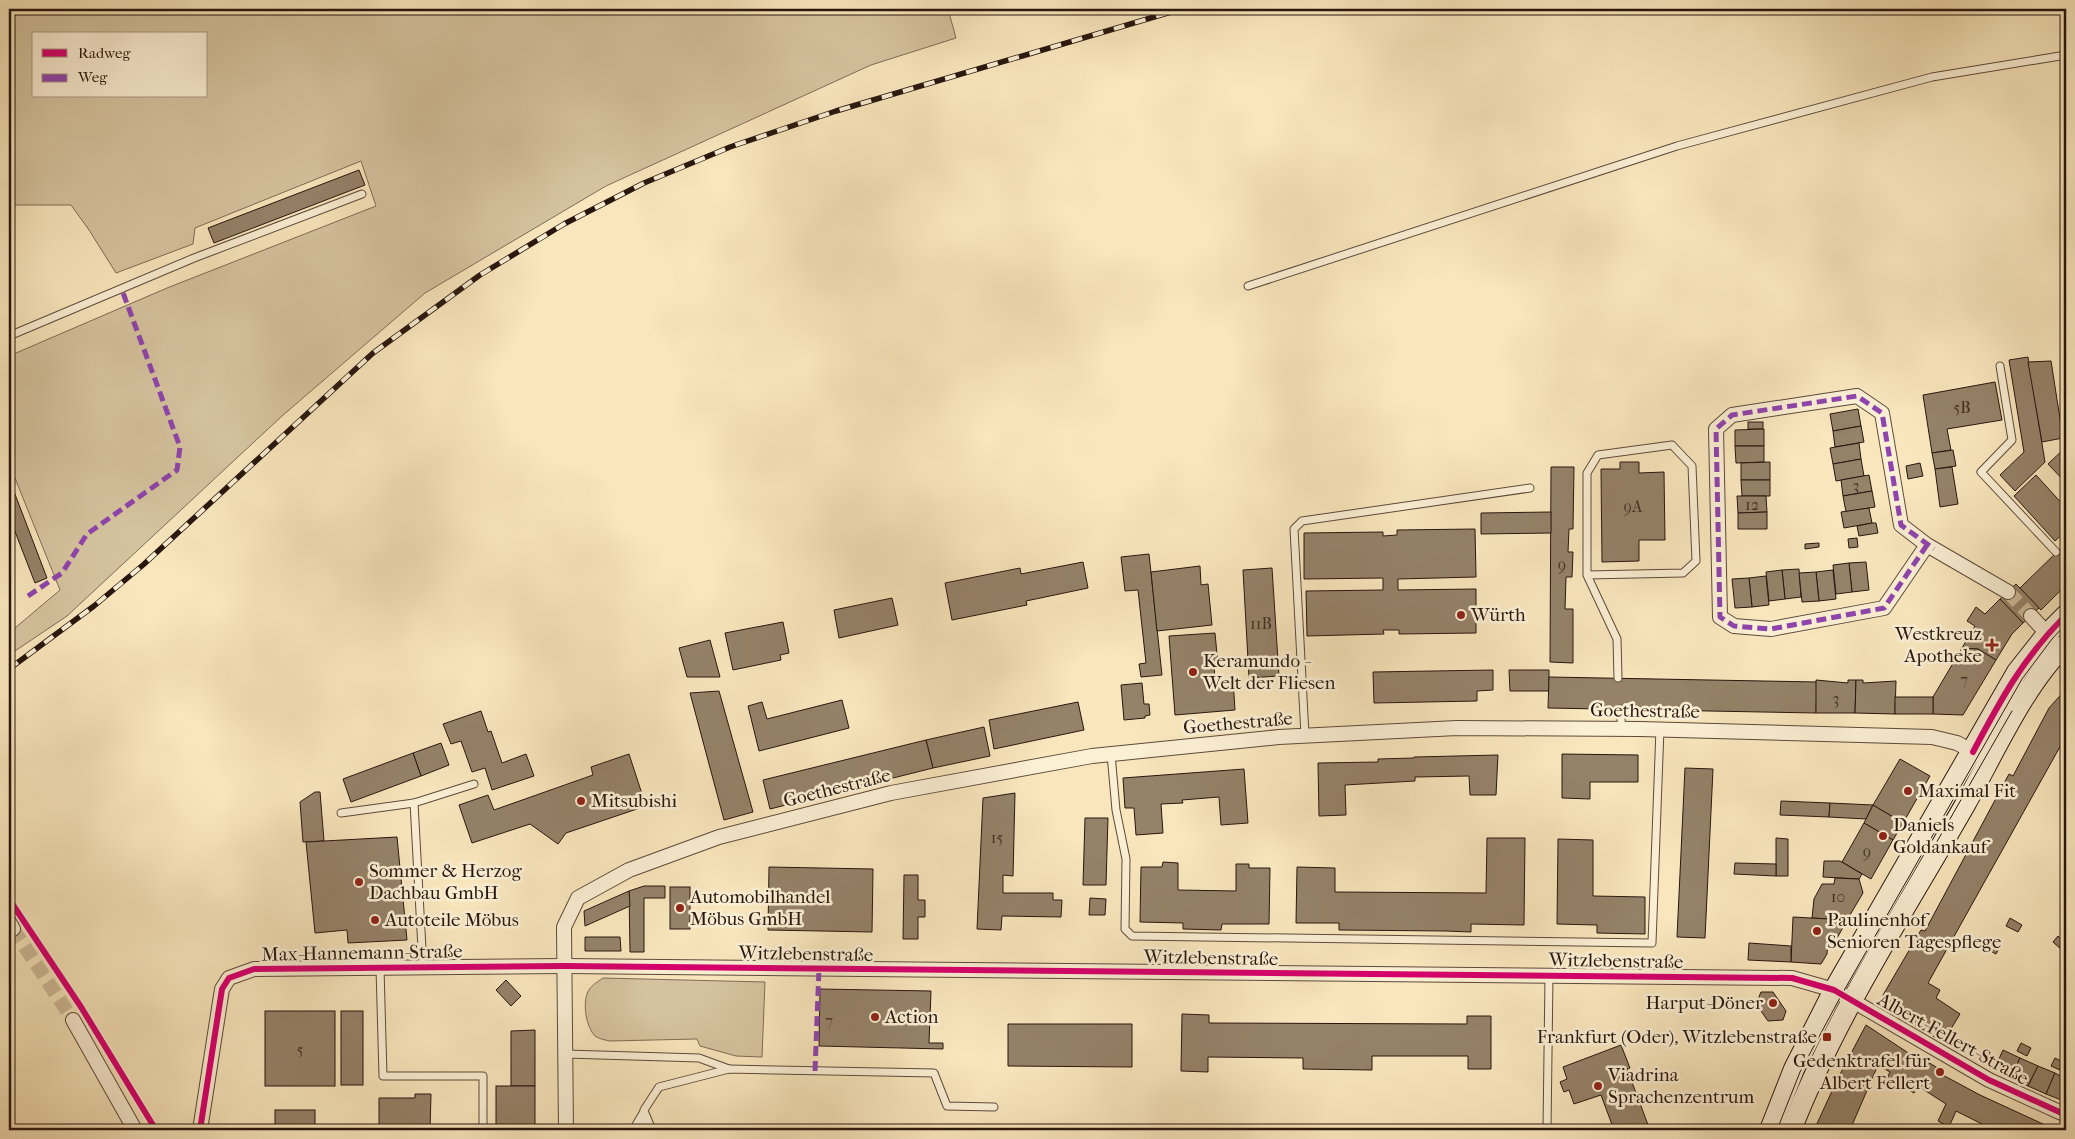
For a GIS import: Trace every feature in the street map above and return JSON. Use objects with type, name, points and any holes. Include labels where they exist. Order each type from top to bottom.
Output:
[{"type":"street","points":[[1927,545],[1884,608],[1771,629],[1734,626],[1720,617],[1716,429],[1732,416],[1857,396],[1882,413],[1901,525],[1927,545],[2008,592]]},
{"type":"street","points":[[1791,1130],[1812,1076],[1982,757],[2017,672],[2047,634],[2066,615]]},
{"type":"street","points":[[1770,1130],[1794,1069],[1834,990],[1982,757],[2027,694],[2064,647],[2047,634],[2031,616]]},
{"type":"street","name":"Goethestraße","points":[[566,1130],[564,927],[578,898],[629,870],[719,836],[891,793],[1111,754],[1305,736],[1457,728],[1660,729],[1932,737],[1957,743],[1982,757]]},
{"type":"street","name":"Max-Hannemann-Straße","points":[[200,1130],[222,989],[229,978],[254,969],[564,966]]},
{"type":"street","name":"Witzlebenstraße","points":[[564,966],[1792,978],[1834,990],[1853,1001]]},
{"type":"street","name":"Albert-Fellert-Straße","points":[[1853,1001],[1989,1080],[2066,1115]]},
{"type":"street","points":[[73,1020],[136,1130]]},
{"type":"lane","points":[[1248,286],[1677,146],[1932,77],[2066,55]]},
{"type":"lane","points":[[9,336],[194,258],[362,194]]},
{"type":"lane","points":[[2000,366],[2012,440],[1981,472],[2056,552]]},
{"type":"lane","points":[[1587,575],[1683,573],[1696,561],[1692,466],[1672,445],[1598,455],[1587,473],[1587,575],[1617,639],[1618,678]]},
{"type":"lane","points":[[1305,736],[1294,529],[1302,520],[1530,488]]},
{"type":"lane","points":[[1620,709],[1622,729]]},
{"type":"lane","points":[[1111,754],[1116,810],[1126,859],[1125,929],[1132,936],[1652,943],[1660,729]]},
{"type":"lane","points":[[341,813],[414,803],[474,784]]},
{"type":"lane","points":[[414,803],[423,967]]},
{"type":"lane","points":[[380,968],[383,1076],[483,1076],[483,1130]]},
{"type":"lane","points":[[1547,1130],[1549,976]]},
{"type":"lane","points":[[566,1054],[699,1058],[730,1069]]},
{"type":"lane","points":[[633,1130],[659,1087],[730,1069],[934,1073],[947,1106],[994,1107]]},
{"type":"lane","points":[[643,1130],[644,1110]]},
{"type":"lane","points":[[644,1110],[652,1130]]},
{"type":"shaded area","points":[[9,9],[948,9],[956,38],[871,65],[606,186],[425,293],[282,416],[67,616],[9,655],[9,633],[60,590],[15,478],[9,480],[9,356],[167,288],[376,206],[361,161],[195,228],[193,244],[116,273],[71,205],[9,205]]},
{"type":"shaded area","points":[[603,978],[765,982],[762,1057],[736,1056],[700,1046],[697,1039],[610,1041],[598,1038],[589,1027],[585,1004],[590,989]]},
{"type":"building","points":[[359,170],[365,185],[214,243],[208,228]]},
{"type":"building","points":[[2028,357],[2045,462],[2015,491],[2000,475],[2024,452],[2009,360]]},
{"type":"building","points":[[2051,361],[2063,438],[2042,442],[2028,362]]},
{"type":"building","points":[[1995,382],[2002,420],[1947,429],[1951,450],[1932,453],[1923,395]]},
{"type":"building","points":[[1858,409],[1861,426],[1833,431],[1830,414]]},
{"type":"building","points":[[1748,422],[1763,422],[1763,429],[1748,429]]},
{"type":"building","points":[[1861,426],[1864,442],[1835,447],[1833,431]]},
{"type":"building","points":[[1764,429],[1764,446],[1735,446],[1735,430]]},
{"type":"building","points":[[1859,443],[1861,459],[1833,464],[1830,448]]},
{"type":"building","points":[[1735,446],[1764,446],[1764,462],[1736,463]]},
{"type":"building","points":[[2066,447],[2066,483],[2048,464]]},
{"type":"building","points":[[1953,450],[1956,466],[1935,469],[1932,453]]},
{"type":"building","points":[[1861,459],[1864,476],[1836,481],[1833,464]]},
{"type":"building","points":[[1620,462],[1639,462],[1639,473],[1664,472],[1665,540],[1639,540],[1639,561],[1602,562],[1601,469],[1620,469]]},
{"type":"building","points":[[1770,462],[1770,480],[1741,480],[1741,463]]},
{"type":"building","points":[[1920,463],[1923,476],[1908,479],[1906,466]]},
{"type":"building","points":[[1551,467],[1574,467],[1573,529],[1569,529],[1568,552],[1573,552],[1572,577],[1566,577],[1565,609],[1573,609],[1573,663],[1550,662]]},
{"type":"building","points":[[1952,467],[1958,504],[1940,507],[1935,469]]},
{"type":"building","points":[[1869,475],[1872,491],[1843,496],[1841,480]]},
{"type":"building","points":[[2036,475],[2066,508],[2066,531],[2055,541],[2014,496]]},
{"type":"building","points":[[1741,480],[1770,480],[1770,496],[1742,496]]},
{"type":"building","points":[[13,489],[47,578],[35,583],[9,516],[9,491]]},
{"type":"building","points":[[1872,491],[1875,507],[1846,512],[1843,496]]},
{"type":"building","points":[[1737,496],[1766,496],[1767,512],[1738,513]]},
{"type":"building","points":[[1869,508],[1872,523],[1844,528],[1841,512]]},
{"type":"building","points":[[1551,512],[1551,533],[1481,534],[1481,513]]},
{"type":"building","points":[[1767,512],[1767,529],[1738,529],[1738,513]]},
{"type":"building","points":[[1876,523],[1878,533],[1859,536],[1857,526]]},
{"type":"building","points":[[1475,529],[1476,577],[1398,579],[1398,590],[1476,589],[1476,633],[1399,634],[1399,630],[1383,630],[1384,634],[1307,636],[1306,591],[1383,590],[1383,578],[1304,579],[1304,533],[1383,532],[1383,536],[1397,535],[1397,530]]},
{"type":"building","points":[[1857,538],[1858,547],[1849,548],[1848,539]]},
{"type":"building","points":[[1819,543],[1819,547],[1805,549],[1805,544]]},
{"type":"building","points":[[2061,548],[2066,553],[2066,585],[2041,610],[2020,588]]},
{"type":"building","points":[[1149,554],[1162,675],[1141,677],[1139,664],[1146,663],[1138,590],[1125,591],[1121,557]]},
{"type":"building","points":[[1083,562],[1088,588],[1026,601],[1027,605],[952,620],[945,583],[1020,568],[1021,574]]},
{"type":"building","points":[[1866,562],[1869,590],[1852,592],[1849,563]]},
{"type":"building","points":[[1849,563],[1852,592],[1836,594],[1833,565]]},
{"type":"building","points":[[1200,566],[1201,585],[1208,584],[1212,625],[1157,631],[1151,572]]},
{"type":"building","points":[[1272,568],[1279,676],[1249,678],[1243,570]]},
{"type":"building","points":[[1799,569],[1801,597],[1785,599],[1782,570]]},
{"type":"building","points":[[1782,570],[1785,599],[1769,601],[1766,572]]},
{"type":"building","points":[[1833,570],[1836,599],[1819,601],[1816,572]]},
{"type":"building","points":[[1816,572],[1819,601],[1802,602],[1799,573]]},
{"type":"building","points":[[1766,576],[1769,605],[1752,607],[1749,578]]},
{"type":"building","points":[[1749,578],[1752,607],[1735,608],[1732,579]]},
{"type":"building","points":[[2016,584],[2039,608],[2023,623],[2000,599]]},
{"type":"building","points":[[892,598],[898,625],[839,638],[834,610]]},
{"type":"building","points":[[2000,599],[2023,623],[2012,634],[1996,660],[1978,649],[1962,648],[1975,626],[1967,621],[1976,607],[1985,614]]},
{"type":"building","points":[[783,622],[789,653],[780,655],[781,660],[733,670],[725,633]]},
{"type":"building","name":"Keramundo - Welt der Fliesen","points":[[1215,633],[1218,665],[1214,665],[1215,680],[1233,679],[1235,710],[1175,715],[1169,636]]},
{"type":"building","points":[[710,640],[720,677],[687,677],[679,648]]},
{"type":"building","points":[[1962,648],[1978,649],[1996,660],[1963,715],[1933,714],[1933,697]]},
{"type":"building","points":[[1493,670],[1493,690],[1477,691],[1477,701],[1374,703],[1373,672]]},
{"type":"building","points":[[1509,670],[1549,670],[1549,691],[1510,691]]},
{"type":"building","points":[[1549,677],[1817,682],[1816,713],[1548,708]]},
{"type":"building","points":[[1816,680],[1848,683],[1848,680],[1856,680],[1855,713],[1816,713]]},
{"type":"building","points":[[1856,680],[1863,680],[1863,683],[1896,681],[1895,714],[1855,713]]},
{"type":"building","points":[[1142,683],[1144,704],[1149,704],[1150,715],[1145,716],[1145,718],[1124,720],[1121,685]]},
{"type":"building","points":[[2066,689],[2066,736],[1928,983],[1940,990],[1936,998],[1960,1014],[1943,1042],[1886,1007],[1883,995],[1921,930],[1925,931],[2009,774],[2013,776],[2049,708]]},
{"type":"building","points":[[719,691],[753,812],[724,820],[690,693]]},
{"type":"building","points":[[1895,697],[1933,697],[1933,714],[1895,714]]},
{"type":"building","points":[[842,700],[849,728],[759,751],[748,706],[762,702],[767,719]]},
{"type":"building","points":[[1078,702],[1084,730],[994,749],[989,720]]},
{"type":"building","points":[[481,711],[488,732],[491,731],[502,763],[526,754],[534,776],[492,790],[485,768],[472,772],[461,741],[451,744],[443,724]]},
{"type":"building","points":[[984,727],[990,756],[933,768],[926,740]]},
{"type":"building","points":[[926,740],[933,768],[770,809],[763,780]]},
{"type":"building","points":[[441,743],[449,765],[421,776],[413,753]]},
{"type":"building","points":[[413,753],[421,776],[351,802],[343,779]]},
{"type":"building","name":"Mitsubishi","points":[[629,754],[643,797],[640,808],[566,833],[558,844],[530,824],[472,843],[459,805],[488,795],[494,810],[593,775],[591,767]]},
{"type":"building","points":[[1562,754],[1638,755],[1638,782],[1590,782],[1590,799],[1562,798]]},
{"type":"building","points":[[1498,755],[1496,795],[1470,795],[1469,776],[1415,777],[1415,781],[1345,785],[1346,815],[1319,816],[1318,763],[1378,762],[1378,759],[1414,757]]},
{"type":"building","points":[[1900,759],[1930,776],[1903,823],[1873,805]]},
{"type":"building","points":[[1685,768],[1713,769],[1705,938],[1677,937]]},
{"type":"building","points":[[1244,769],[1248,823],[1221,825],[1219,797],[1182,800],[1183,803],[1161,804],[1163,833],[1136,835],[1134,808],[1125,808],[1123,778]]},
{"type":"building","points":[[315,792],[320,792],[324,841],[303,842],[300,802]]},
{"type":"building","points":[[1015,793],[1013,876],[1003,875],[1003,893],[1053,893],[1053,900],[1062,900],[1061,917],[1002,916],[1001,930],[977,929],[983,798]]},
{"type":"building","points":[[1781,801],[1830,803],[1829,817],[1780,815]]},
{"type":"building","points":[[1830,803],[1873,805],[1866,819],[1829,817]]},
{"type":"building","points":[[1873,805],[1903,823],[1893,840],[1864,823]]},
{"type":"building","points":[[1085,818],[1108,818],[1106,885],[1083,885]]},
{"type":"building","points":[[1864,823],[1893,840],[1871,879],[1842,862]]},
{"type":"building","points":[[397,837],[407,940],[348,943],[347,930],[315,933],[306,842]]},
{"type":"building","points":[[1487,838],[1525,838],[1524,925],[1471,924],[1471,932],[1339,930],[1339,923],[1296,923],[1297,867],[1335,868],[1335,892],[1486,893]]},
{"type":"building","points":[[1776,838],[1788,839],[1788,876],[1776,876]]},
{"type":"building","points":[[1558,839],[1593,840],[1593,896],[1645,897],[1645,934],[1597,933],[1597,925],[1557,924]]},
{"type":"building","points":[[1824,861],[1840,861],[1862,874],[1859,879],[1823,877]]},
{"type":"building","points":[[1163,862],[1178,863],[1178,890],[1236,891],[1236,864],[1249,864],[1249,868],[1270,868],[1269,924],[1222,924],[1221,930],[1183,929],[1183,923],[1140,922],[1141,867],[1162,867]]},
{"type":"building","points":[[1735,863],[1776,864],[1776,876],[1734,874]]},
{"type":"building","points":[[769,867],[873,869],[872,932],[768,930]]},
{"type":"building","points":[[904,875],[918,875],[918,900],[925,900],[925,917],[918,917],[918,939],[903,939]]},
{"type":"building","points":[[1835,878],[1859,879],[1863,893],[1847,920],[1812,918],[1814,899],[1822,884],[1834,884]]},
{"type":"building","points":[[644,886],[665,886],[665,898],[644,898],[644,952],[630,952],[629,891]]},
{"type":"building","name":"Automobilhandel Möbus GmbH","points":[[670,887],[690,887],[690,929],[670,929]]},
{"type":"building","points":[[629,891],[630,906],[585,926],[584,911]]},
{"type":"building","points":[[1090,898],[1106,899],[1105,915],[1089,915]]},
{"type":"building","name":"Paulinenhof Senioren Tagespflege","points":[[1793,917],[1847,920],[1835,942],[1828,941],[1827,954],[1821,964],[1791,962]]},
{"type":"building","points":[[2010,918],[2022,925],[2018,932],[2006,926]]},
{"type":"building","points":[[2058,936],[2066,945],[2062,950],[2053,942]]},
{"type":"building","points":[[585,937],[620,937],[621,951],[585,951]]},
{"type":"building","points":[[1749,943],[1791,946],[1791,962],[1748,960]]},
{"type":"building","points":[[1990,943],[1999,948],[1996,954],[1987,949]]},
{"type":"building","points":[[506,980],[521,996],[511,1006],[496,990]]},
{"type":"building","name":"Action","points":[[820,989],[931,991],[929,1043],[943,1043],[943,1049],[819,1046]]},
{"type":"building","points":[[1761,992],[1773,992],[1786,1011],[1783,1020],[1768,1021],[1756,1004]]},
{"type":"building","points":[[265,1011],[335,1011],[335,1086],[265,1086]]},
{"type":"building","points":[[341,1011],[363,1011],[363,1085],[341,1085]]},
{"type":"building","points":[[1182,1014],[1209,1015],[1209,1023],[1467,1024],[1467,1016],[1491,1016],[1491,1069],[1468,1069],[1468,1056],[1372,1056],[1372,1070],[1303,1069],[1303,1058],[1208,1057],[1208,1072],[1181,1071]]},
{"type":"building","points":[[1008,1024],[1132,1024],[1132,1067],[1008,1066]]},
{"type":"building","points":[[1866,1025],[1916,1058],[1918,1056],[1941,1070],[1939,1073],[1980,1095],[2056,1130],[1979,1130],[1982,1124],[1956,1111],[1949,1127],[1938,1121],[1946,1104],[1918,1086],[1914,1093],[1887,1078],[1890,1072],[1878,1065],[1850,1130],[1814,1130],[1838,1078]]},
{"type":"building","points":[[535,1030],[535,1086],[511,1086],[511,1031]]},
{"type":"building","points":[[2021,1043],[2031,1048],[2027,1056],[2017,1051]]},
{"type":"building","name":"Viadrina Sprachenzentrum","points":[[1621,1045],[1630,1068],[1627,1069],[1650,1130],[1614,1130],[1601,1095],[1574,1104],[1569,1090],[1564,1092],[1560,1082],[1567,1079],[1563,1067]]},
{"type":"building","points":[[2003,1050],[2020,1058],[2011,1077],[1994,1070]]},
{"type":"building","points":[[2020,1058],[2038,1066],[2028,1086],[2011,1077]]},
{"type":"building","points":[[2055,1058],[2065,1063],[2062,1071],[2051,1066]]},
{"type":"building","points":[[2038,1066],[2055,1073],[2046,1094],[2028,1086]]},
{"type":"building","points":[[2055,1073],[2066,1079],[2064,1101],[2046,1094]]},
{"type":"building","points":[[496,1086],[535,1086],[535,1130],[496,1130]]},
{"type":"building","points":[[415,1094],[431,1094],[430,1130],[379,1130],[379,1098],[415,1098]]},
{"type":"building","points":[[275,1110],[315,1110],[315,1130],[275,1130]]},
{"type":"building","points":[[1070,1127],[1112,1128],[1112,1130],[1070,1130]]},
{"type":"tunnel","points":[[2008,592],[2031,616]]},
{"type":"tunnel","points":[[13,929],[73,1020]]},
{"type":"tram line","points":[[1777,1130],[1800,1072],[1842,994],[2022,679],[2052,639],[2066,624]]},
{"type":"tram line","points":[[1931,852],[2012,711]]},
{"type":"railway","points":[[9,669],[94,606],[143,565],[373,353],[480,275],[564,224],[644,183],[730,147],[836,111],[1181,9]]},
{"type":"marked path","points":[[28,596],[62,573],[87,534],[177,470],[180,447],[122,290]]},
{"type":"marked path","points":[[1927,545],[1884,608],[1771,629],[1734,626],[1720,617],[1716,429],[1732,415],[1857,396],[1882,413],[1901,525],[1934,549]]},
{"type":"marked path","points":[[2061,649],[2066,649]]},
{"type":"marked path","points":[[815,1071],[819,969]]},
{"type":"cycle path","points":[[1973,752],[1993,714],[2025,663],[2066,615]]},
{"type":"cycle path","points":[[9,899],[81,1007],[156,1130]]},
{"type":"cycle path","points":[[200,1130],[222,989],[229,978],[254,969],[564,966],[1792,978],[1834,990],[1989,1080],[2066,1115]]},
{"type":"place","name":"Würth","points":[[1461,615]]},
{"type":"place","name":"Westkreuz Apotheke","points":[[1992,645]]},
{"type":"place","name":"Keramundo - Welt der Fliesen","points":[[1193,672]]},
{"type":"place","name":"Maximal Fit","points":[[1908,791]]},
{"type":"place","name":"Mitsubishi","points":[[581,801]]},
{"type":"place","name":"Daniels Goldankauf","points":[[1883,836]]},
{"type":"place","name":"Sommer & Herzog Dachbau GmbH","points":[[359,882]]},
{"type":"place","name":"Automobilhandel Möbus GmbH","points":[[680,908]]},
{"type":"place","name":"Autoteile Möbus","points":[[375,920]]},
{"type":"place","name":"Paulinenhof Senioren Tagespflege","points":[[1817,931]]},
{"type":"place","name":"Harput-Döner","points":[[1773,1003]]},
{"type":"place","name":"Action","points":[[875,1017]]},
{"type":"place","name":"Frankfurt (Oder), Witzlebenstraße","points":[[1827,1037]]},
{"type":"place","name":"Gedenktrafel für Albert Fellert","points":[[1940,1072]]},
{"type":"place","name":"Viadrina Sprachenzentrum","points":[[1598,1086]]}]
